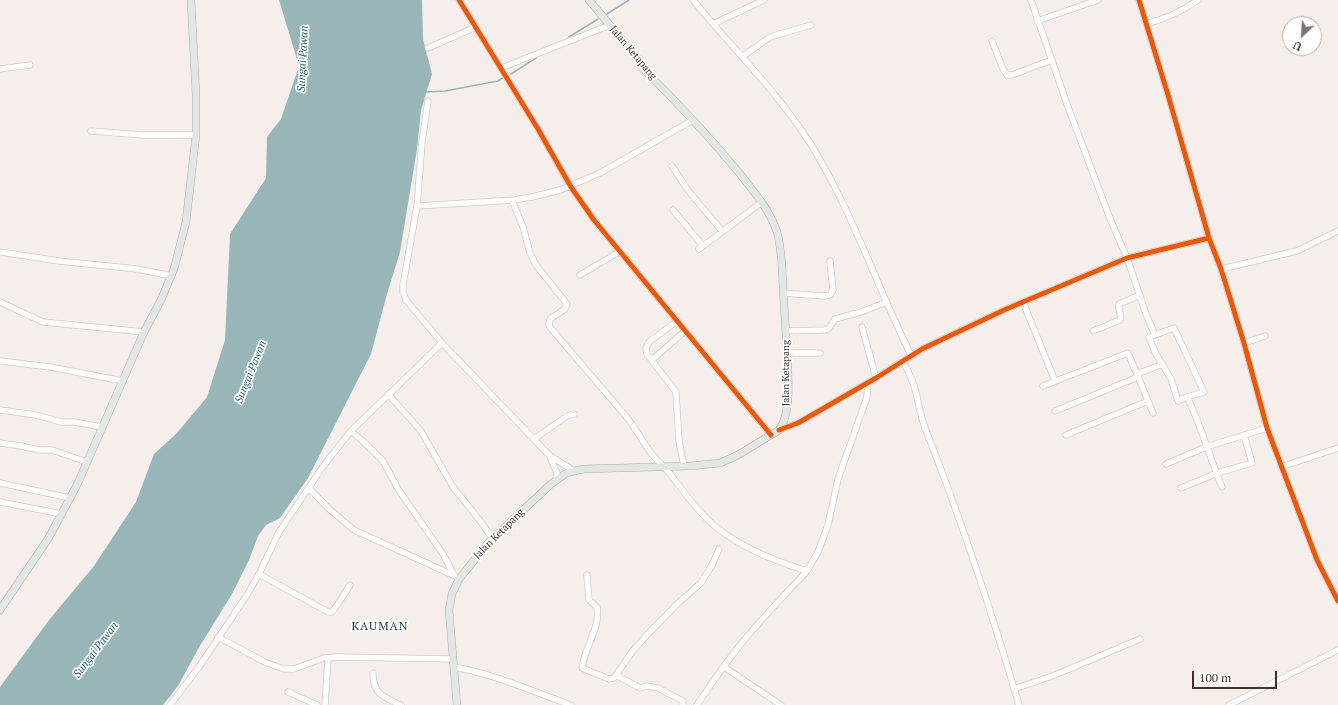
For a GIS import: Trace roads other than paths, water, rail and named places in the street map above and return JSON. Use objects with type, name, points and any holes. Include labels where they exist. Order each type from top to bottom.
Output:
[{"type":"main road","points":[[0,610],[30,567],[62,514],[87,462],[144,332],[172,276],[186,222],[196,135],[196,87],[191,0]]},
{"type":"main road","name":"Jalan Ketapang","points":[[457,705],[449,610],[456,577],[493,539],[556,479],[574,471],[594,468],[684,466],[711,464],[730,460],[779,430],[783,425],[786,411],[787,353],[781,254],[777,233],[772,220],[762,202],[720,149],[641,67],[638,59],[589,0]]},
{"type":"street","points":[[459,0],[524,105],[571,186],[598,225],[771,435]]},
{"type":"street","points":[[693,0],[785,108],[816,153],[839,196],[911,356]]},
{"type":"street","points":[[713,24],[764,0]]},
{"type":"street","points":[[1031,0],[1037,21],[1091,169],[1127,258],[1150,326],[1155,335]]},
{"type":"street","points":[[1037,21],[1098,0]]},
{"type":"street","points":[[1138,0],[1168,95],[1209,238],[1221,269],[1244,343],[1267,428],[1317,560],[1338,601]]},
{"type":"street","points":[[1146,24],[1174,15],[1198,0]]},
{"type":"street","points":[[501,68],[610,25]]},
{"type":"street","points":[[742,57],[770,37],[811,25]]},
{"type":"street","points":[[428,48],[476,27]]},
{"type":"street","points":[[992,41],[1003,69],[1007,75],[1012,75],[1052,60]]},
{"type":"street","points":[[0,69],[30,65]]},
{"type":"street","points":[[428,101],[422,142],[416,206],[403,292],[406,300],[442,343],[549,455],[574,471]]},
{"type":"street","points":[[416,206],[512,200],[547,194],[571,186],[600,173],[693,120]]},
{"type":"street","points":[[91,131],[143,135],[196,135]]},
{"type":"street","points":[[672,166],[687,189],[722,231]]},
{"type":"street","points":[[512,200],[523,227],[526,244],[536,265],[564,298],[567,304],[565,309],[550,319],[550,327],[625,415],[661,466],[671,474],[692,502],[709,521],[726,534],[753,549],[807,572]]},
{"type":"street","points":[[673,210],[701,248],[762,202]]},
{"type":"street","points":[[1221,269],[1297,251],[1338,231]]},
{"type":"street","points":[[779,430],[798,423],[911,356],[1004,310],[1127,258],[1209,238]]},
{"type":"street","points":[[0,252],[59,261],[137,269],[172,276]]},
{"type":"street","points":[[580,275],[619,252]]},
{"type":"street","points":[[783,294],[830,295],[833,290],[830,260]]},
{"type":"street","points":[[1093,331],[1120,320],[1119,304],[1140,295]]},
{"type":"street","points":[[0,302],[43,322],[144,332]]},
{"type":"street","points":[[786,331],[825,330],[828,329],[835,319],[861,312],[887,302]]},
{"type":"street","points":[[1023,302],[1055,381]]},
{"type":"street","points":[[677,321],[647,345],[646,348],[647,354],[676,392],[679,440],[684,466]]},
{"type":"street","points":[[862,327],[876,378]]},
{"type":"street","points":[[1174,328],[1204,392],[1178,400],[1171,379],[1163,364],[1155,352],[1149,337],[1174,328]]},
{"type":"street","points":[[652,360],[685,331]]},
{"type":"street","points":[[1244,343],[1266,336]]},
{"type":"street","points":[[170,705],[198,669],[259,574],[279,532],[324,465],[351,431],[442,343]]},
{"type":"street","points":[[787,353],[820,353]]},
{"type":"street","points":[[1043,386],[1128,353],[1153,413]]},
{"type":"street","points":[[903,361],[914,386],[924,426],[946,480],[992,615],[1019,705]]},
{"type":"street","points":[[0,362],[50,367],[123,381]]},
{"type":"street","points":[[1055,410],[1163,364]]},
{"type":"street","points":[[697,705],[730,657],[765,616],[807,572],[818,552],[826,530],[836,485],[867,397],[868,382]]},
{"type":"street","points":[[388,394],[421,431],[453,487],[493,539]]},
{"type":"street","points":[[1187,397],[1194,411],[1222,487]]},
{"type":"street","points":[[1066,435],[1148,401]]},
{"type":"street","points":[[0,410],[36,415],[61,422],[74,422],[102,427]]},
{"type":"street","points":[[534,439],[567,416],[574,414]]},
{"type":"street","points":[[1166,464],[1206,447],[1267,428]]},
{"type":"street","points":[[351,431],[383,461],[398,489],[443,554],[456,577]]},
{"type":"street","points":[[1181,488],[1217,473],[1252,463],[1244,435]]},
{"type":"street","points":[[0,443],[39,450],[52,450],[87,462]]},
{"type":"street","points":[[1281,467],[1338,448]]},
{"type":"street","points":[[549,455],[557,473],[556,479]]},
{"type":"street","points":[[0,483],[70,498]]},
{"type":"street","points":[[309,488],[328,508],[354,530],[456,577]]},
{"type":"street","points":[[0,502],[62,514]]},
{"type":"street","points":[[587,574],[588,599],[591,603],[598,607],[598,612],[592,639],[582,668],[607,679],[612,679],[644,638],[677,604],[701,583],[712,565],[719,548]]},
{"type":"street","points":[[259,574],[328,612],[332,612],[350,585]]},
{"type":"street","points":[[218,637],[267,663],[284,669],[294,669],[328,658],[360,657],[453,659]]},
{"type":"street","points":[[1014,690],[1055,675],[1140,639]]},
{"type":"street","points":[[1229,705],[1338,650]]},
{"type":"street","points":[[325,705],[328,658]]},
{"type":"street","points":[[454,667],[501,679],[571,705]]},
{"type":"street","points":[[724,667],[781,705]]},
{"type":"street","points":[[373,673],[374,685],[378,692],[384,697],[402,705]]},
{"type":"street","points":[[616,675],[640,688],[647,686],[658,688],[683,701],[683,705]]},
{"type":"street","points":[[288,692],[316,705]]},
{"type":"water","name":"Sungai Pawan","points":[[279,0],[422,0],[423,39],[432,74],[421,110],[417,149],[400,252],[371,354],[308,478],[280,518],[266,525],[258,536],[249,560],[232,594],[198,649],[178,686],[163,705],[0,705],[0,687],[49,620],[94,566],[136,502],[154,454],[177,433],[207,397],[225,340],[230,234],[266,178],[267,137],[281,119],[299,66]]},
{"type":"waterway","points":[[607,14],[629,0]]},
{"type":"waterway","points":[[569,37],[598,19]]},
{"type":"waterway","points":[[511,74],[536,58]]},
{"type":"waterway","points":[[426,92],[445,91],[498,81],[503,78]]},
{"type":"district","name":"KAUMAN","points":[[380,627]]}]
